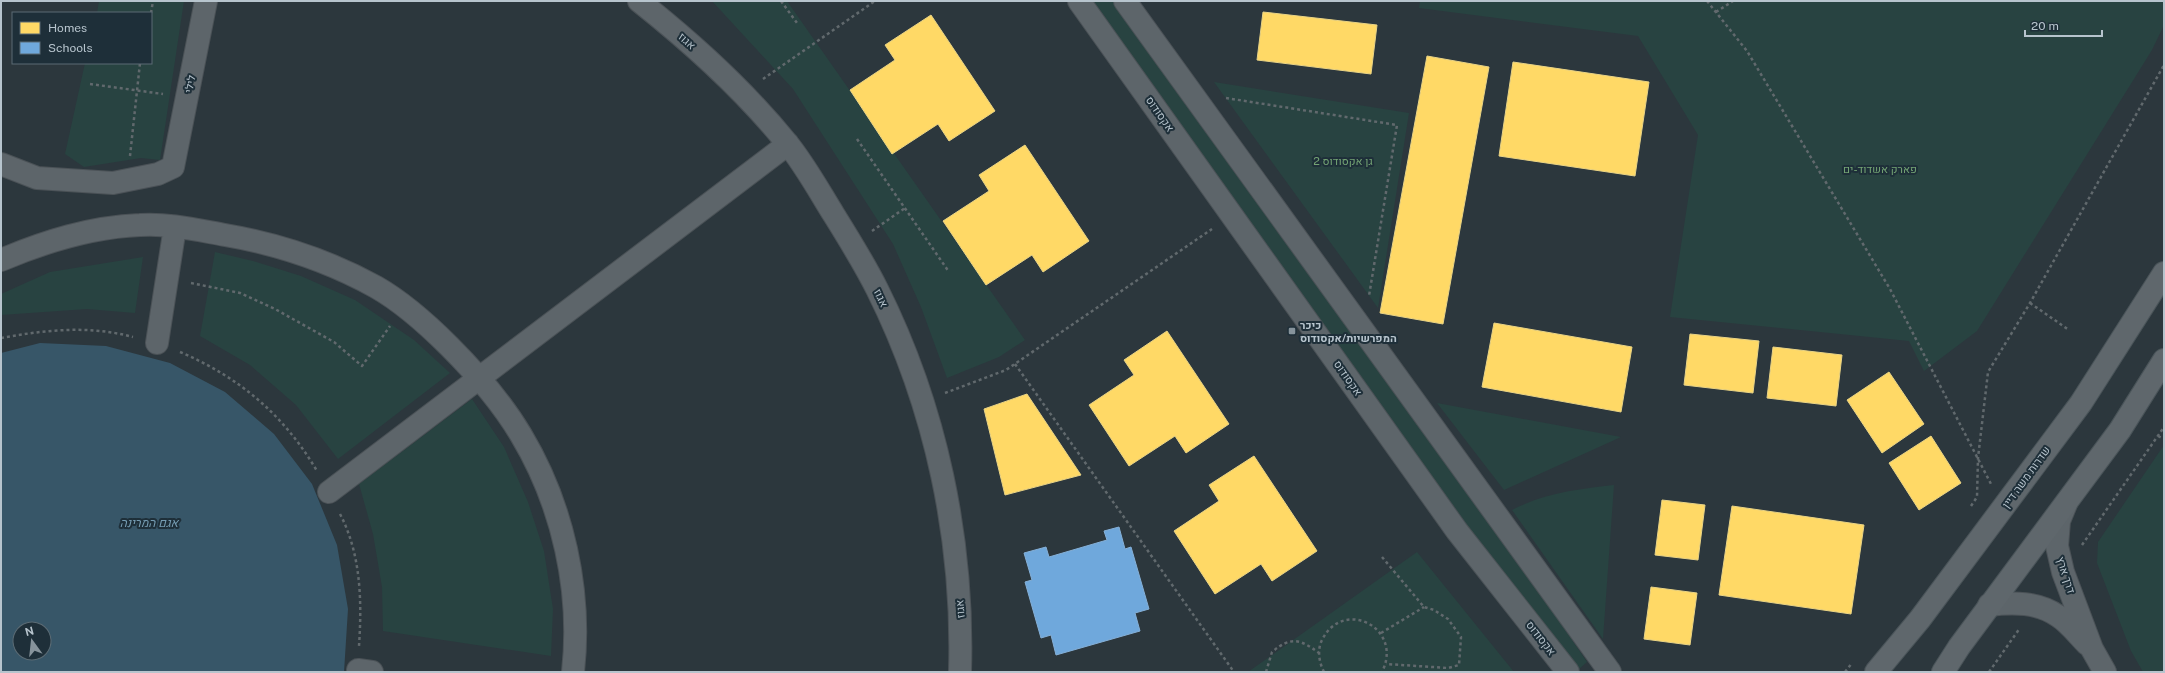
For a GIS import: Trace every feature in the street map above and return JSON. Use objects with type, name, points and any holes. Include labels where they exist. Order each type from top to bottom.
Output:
[{"type":"main road","name":"שדרות משה דיין","points":[[1876,672],[1920,619],[2081,403],[2164,273]]},
{"type":"main road","points":[[1943,672],[1989,605],[2120,430],[2164,360]]},
{"type":"street","name":"לילי","points":[[131,180],[158,174],[173,167],[206,1]]},
{"type":"street","name":"אגוז","points":[[639,1],[700,53],[788,144],[852,244],[877,288],[896,331],[923,401],[943,479],[956,555],[961,623],[960,672]]},
{"type":"street","name":"אקסודוס","points":[[1079,1],[1457,531],[1568,672]]},
{"type":"street","points":[[1126,1],[1610,672]]},
{"type":"street","points":[[329,492],[788,144]]},
{"type":"street","points":[[1,164],[37,178],[113,183],[131,180]]},
{"type":"street","points":[[1,260],[34,246],[87,230],[142,224],[175,227],[241,238],[287,249],[337,267],[378,288],[405,306],[426,323],[478,378],[521,434],[545,481],[560,526],[570,567],[575,618],[573,672]]},
{"type":"street","points":[[158,343],[175,227]]},
{"type":"street","name":"דרך ארץ","points":[[2068,499],[2059,521],[2056,546],[2063,572],[2092,649],[2105,672]]},
{"type":"street","name":"דרך ארץ","points":[[1989,605],[2012,602],[2036,606],[2059,616],[2092,649]]},
{"type":"path","points":[[151,12],[153,1]]},
{"type":"path","points":[[781,1],[797,23]]},
{"type":"path","points":[[741,94],[876,1]]},
{"type":"path","points":[[1706,1],[1747,51],[1890,288],[2004,508]]},
{"type":"path","points":[[1716,12],[1733,1]]},
{"type":"path","points":[[131,180],[130,155],[140,64]]},
{"type":"path","points":[[1968,510],[1977,498],[1978,458],[1988,372],[2030,303],[2164,65]]},
{"type":"path","points":[[90,84],[187,96]]},
{"type":"path","points":[[1191,92],[1397,125],[1363,330]]},
{"type":"path","points":[[857,139],[949,272]]},
{"type":"path","points":[[852,244],[905,208]]},
{"type":"path","points":[[923,401],[1006,370],[1232,215]]},
{"type":"path","points":[[167,277],[240,293],[275,309],[334,342],[362,366],[405,306]]},
{"type":"path","points":[[2030,303],[2070,330]]},
{"type":"path","points":[[1,338],[41,330],[86,329],[127,335],[158,343],[197,360],[239,383],[271,412],[304,450],[329,492],[347,528],[358,573],[365,671]]},
{"type":"path","points":[[1015,364],[1234,672]]},
{"type":"path","points":[[2063,572],[2164,428]]},
{"type":"path","points":[[2158,436],[2164,439]]},
{"type":"path","points":[[1382,557],[1424,607],[1434,610],[1448,619],[1461,637],[1459,665],[1448,668],[1386,664]]},
{"type":"path","points":[[1989,672],[2036,606]]},
{"type":"path","points":[[1381,633],[1424,607]]},
{"type":"path","points":[[1324,672],[1320,663],[1319,653],[1321,642],[1326,633],[1333,625],[1354,619],[1364,621],[1374,626],[1381,633],[1386,643],[1388,653],[1386,664],[1382,672]]},
{"type":"path","points":[[1266,672],[1272,652],[1288,641],[1303,641],[1319,653]]},
{"type":"path","points":[[1845,672],[1854,661]]},
{"type":"green space","points":[[99,1],[184,1],[160,160],[141,158],[84,167],[65,154],[85,64],[152,64],[152,12],[97,12]]},
{"type":"green space","points":[[712,1],[787,1],[1025,340],[999,357],[947,378],[921,307],[893,244],[793,89]]},
{"type":"green space","points":[[1080,1],[1116,1],[1501,534],[1587,662],[1579,669],[1480,551]]},
{"type":"green space","name":"פארק אשדוד-ים","points":[[1420,1],[2164,1],[2164,25],[2152,50],[1977,331],[1924,371],[1909,341],[1670,317],[1698,135],[1638,36],[1419,8]]},
{"type":"green space","name":"גן אקסודוס 2","points":[[1214,82],[1409,113],[1378,308]]},
{"type":"green space","points":[[215,252],[253,261],[301,276],[355,300],[414,340],[450,373],[338,459],[296,405],[250,365],[200,336]]},
{"type":"green space","points":[[143,257],[135,313],[87,309],[1,315],[1,294],[50,272]]},
{"type":"green space","points":[[472,399],[504,447],[528,502],[544,551],[553,609],[551,656],[383,631],[382,587],[373,534],[359,484]]},
{"type":"green space","points":[[1437,403],[1621,437],[1504,490]]},
{"type":"green space","points":[[2164,445],[2164,672],[2143,672],[2131,651],[2097,563],[2098,542]]},
{"type":"green space","points":[[1614,485],[1603,639],[1512,510],[1537,499],[1549,496],[1575,490]]},
{"type":"green space","points":[[1417,552],[1514,672],[1248,672]]},
{"type":"water","name":"אגם המרינה","points":[[40,343],[106,346],[170,363],[225,392],[274,434],[312,484],[337,545],[348,609],[344,672],[1,672],[1,353]]},
{"type":"building: Homes","points":[[1263,12],[1377,25],[1371,74],[1257,60]]},
{"type":"building: Homes","points":[[931,15],[995,111],[949,141],[938,124],[892,154],[850,90],[895,60],[885,45]]},
{"type":"building: Homes","points":[[1427,56],[1489,67],[1443,324],[1380,313]]},
{"type":"building: Homes","points":[[1513,62],[1649,82],[1635,176],[1499,156]]},
{"type":"building: Homes","points":[[1025,145],[1089,241],[1043,272],[1032,255],[986,285],[943,221],[989,191],[979,175]]},
{"type":"building: Homes","points":[[1494,323],[1632,347],[1621,412],[1482,387]]},
{"type":"building: Homes","points":[[1167,331],[1229,424],[1186,453],[1175,436],[1129,466],[1089,405],[1134,375],[1124,360]]},
{"type":"building: Homes","points":[[1690,334],[1759,341],[1753,393],[1684,385]]},
{"type":"building: Homes","points":[[1773,347],[1842,355],[1836,406],[1767,398]]},
{"type":"building: Homes","points":[[1889,372],[1924,424],[1882,453],[1847,400]]},
{"type":"building: Homes","points":[[1027,394],[1081,475],[1005,495],[984,409]]},
{"type":"building: Homes","points":[[1931,436],[1961,483],[1919,510],[1889,463]]},
{"type":"building: Homes","points":[[1254,456],[1317,551],[1272,581],[1261,564],[1215,594],[1174,531],[1219,501],[1209,485]]},
{"type":"building: Homes","points":[[1662,500],[1705,505],[1698,560],[1655,555]]},
{"type":"building: Homes","points":[[1732,506],[1864,525],[1851,614],[1719,595]]},
{"type":"building: Homes","points":[[1651,587],[1697,593],[1690,645],[1644,639]]},
{"type":"building: Schools","points":[[1119,527],[1125,549],[1131,547],[1149,609],[1135,613],[1140,631],[1056,655],[1051,635],[1041,638],[1025,582],[1032,580],[1024,553],[1046,547],[1049,557],[1107,540],[1104,531]]},
{"type":"place","name":"כיכר המפרשיות/אקסודוס","points":[[1292,331]]}]
